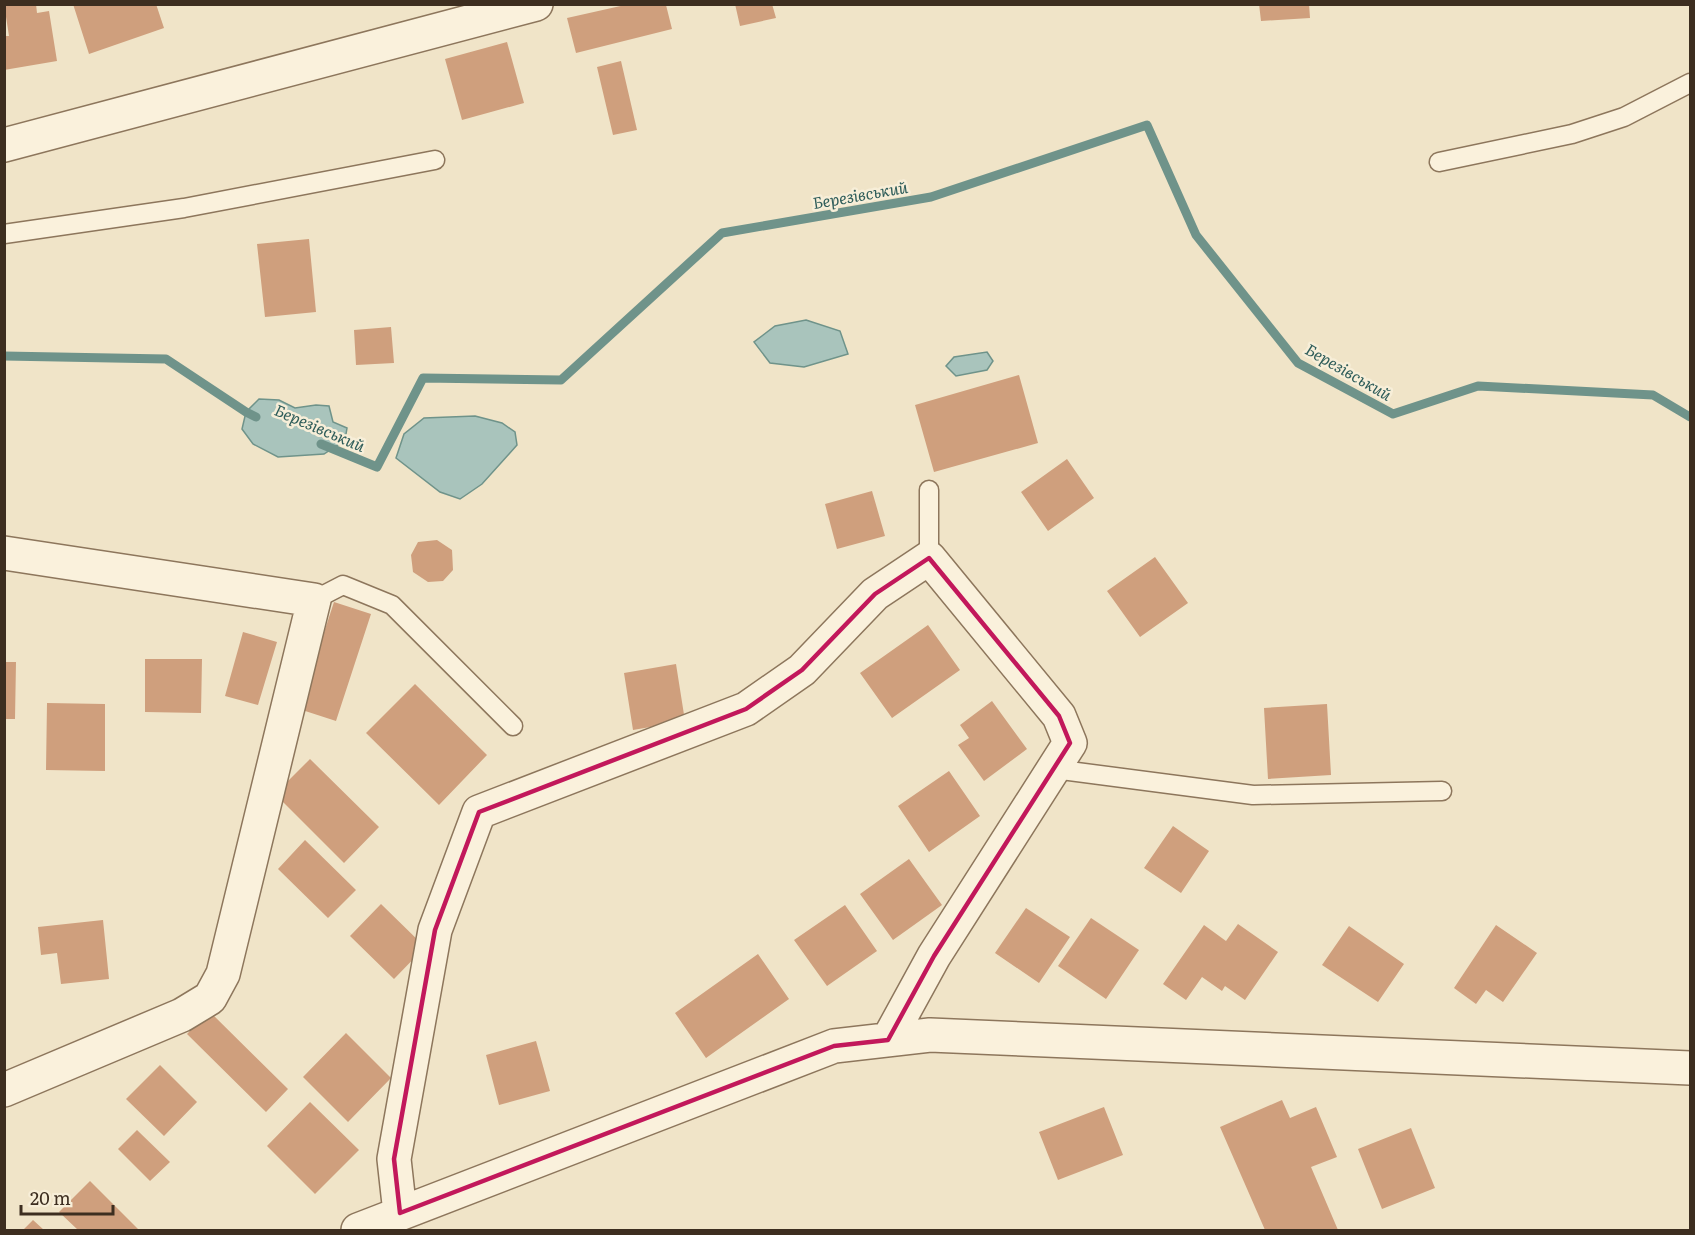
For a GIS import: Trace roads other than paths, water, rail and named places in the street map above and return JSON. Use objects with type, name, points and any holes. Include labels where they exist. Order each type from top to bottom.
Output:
[{"type":"street","points":[[4,145],[536,4]]},
{"type":"street","points":[[4,553],[314,600],[224,974],[210,998],[182,1015],[4,1090]]},
{"type":"street","points":[[400,1213],[394,1159],[435,930],[479,812],[746,709],[802,670],[875,594],[929,558],[1059,716],[1070,743],[934,956],[888,1040]]},
{"type":"street","points":[[358,1230],[834,1046],[930,1035],[1690,1068]]},
{"type":"lane","points":[[1439,162],[1572,134],[1624,117],[1690,83]]},
{"type":"lane","points":[[4,234],[184,208],[435,160]]},
{"type":"lane","points":[[929,490],[929,558]]},
{"type":"lane","points":[[314,600],[343,585],[392,605],[513,726]]},
{"type":"lane","points":[[1054,769],[1253,795],[1442,791]]},
{"type":"water","points":[[806,320],[840,331],[848,354],[804,367],[770,363],[754,342],[775,326]]},
{"type":"water","points":[[987,352],[993,361],[987,370],[956,376],[946,366],[954,357]]},
{"type":"water","points":[[259,399],[279,400],[295,408],[329,406],[333,422],[347,428],[345,440],[324,454],[278,457],[253,444],[242,429],[246,412]]},
{"type":"water","points":[[475,416],[502,423],[515,432],[517,445],[482,484],[460,499],[440,492],[396,458],[404,434],[424,418]]},
{"type":"waterway","name":"Березівський","points":[[321,444],[377,467],[423,378],[561,380],[722,233],[931,197],[1147,125],[1196,235],[1298,363],[1393,414],[1478,386],[1653,395],[1690,417]]},
{"type":"waterway","name":"Березівський","points":[[4,356],[166,359],[256,417]]}]
